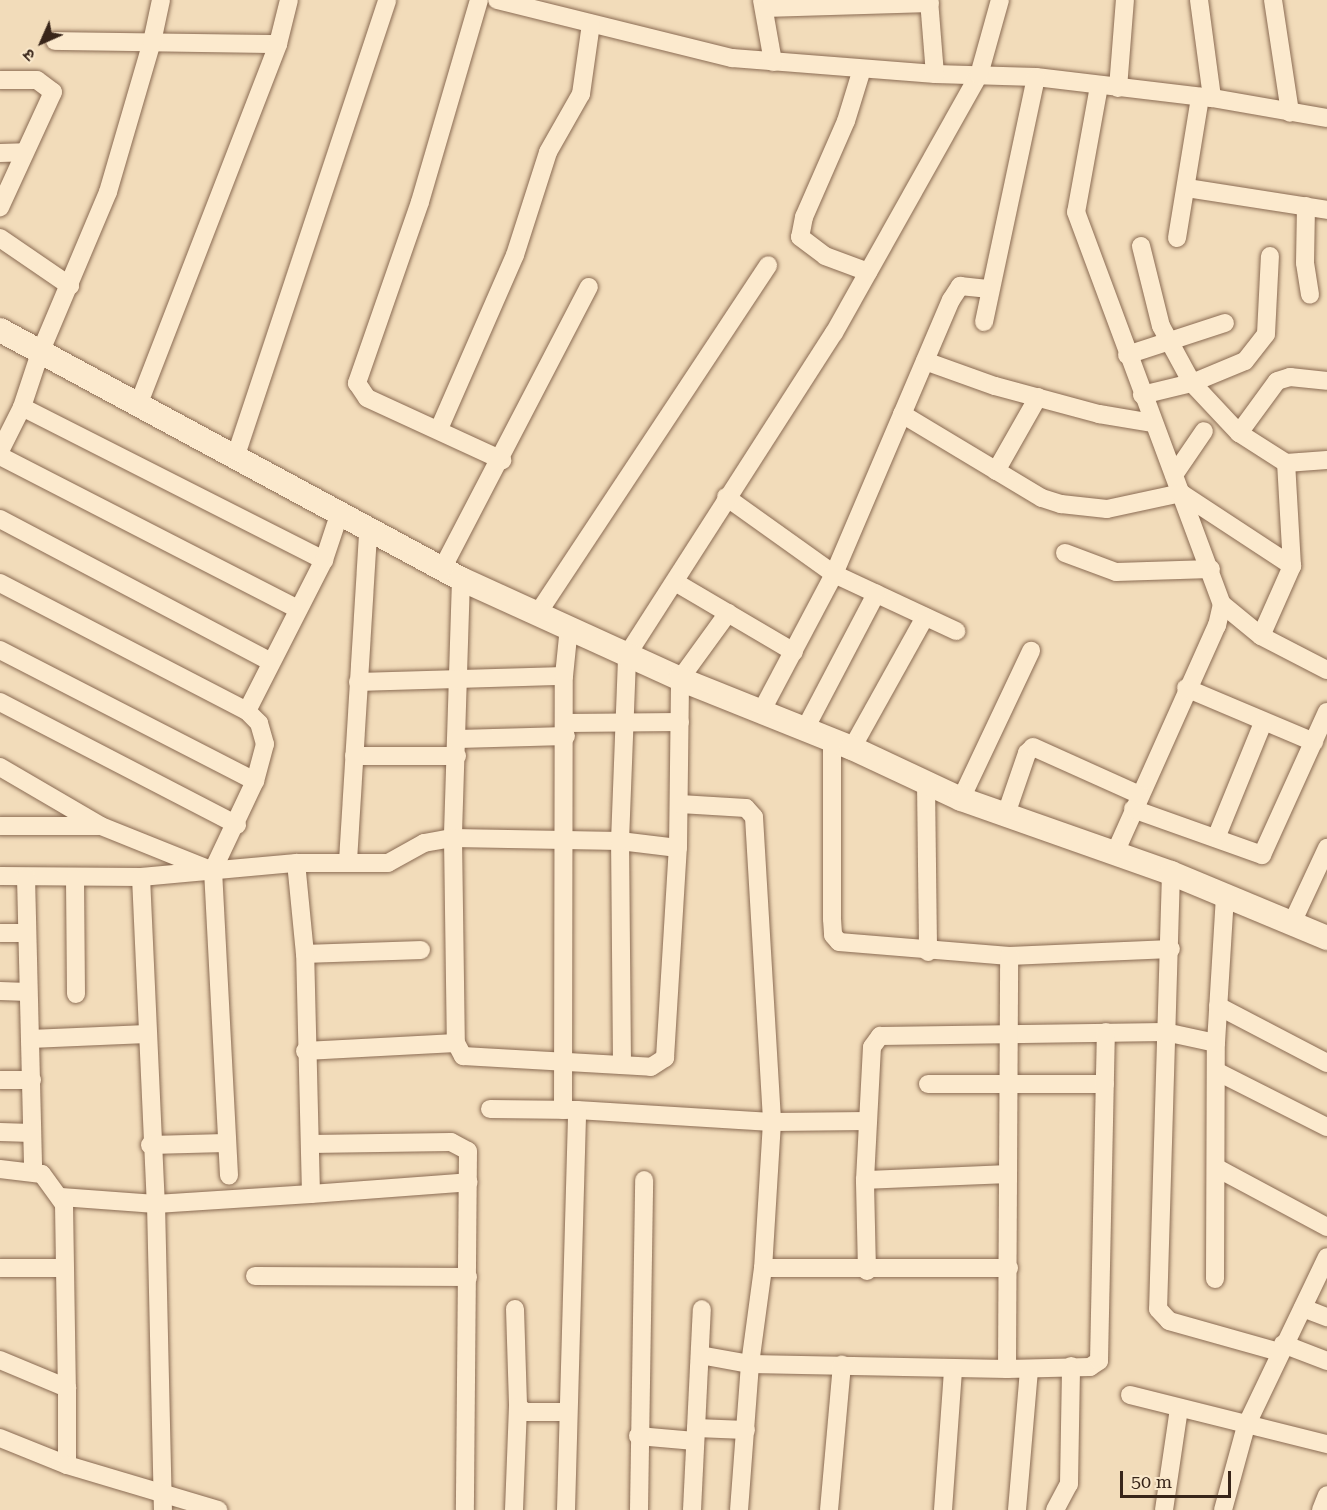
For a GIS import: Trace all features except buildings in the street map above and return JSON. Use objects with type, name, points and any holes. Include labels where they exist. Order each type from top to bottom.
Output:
[{"type":"street","points":[[0,451],[22,407],[40,353],[70,286],[120,158],[152,42],[161,0]]},
{"type":"street","points":[[139,403],[278,44],[289,0]]},
{"type":"street","points":[[236,455],[387,0]]},
{"type":"street","points":[[479,0],[420,202],[357,383],[366,398],[439,429],[502,460]]},
{"type":"street","points":[[497,0],[707,53],[773,62],[862,69],[1036,77],[1206,97],[1327,118]]},
{"type":"street","points":[[622,1065],[620,841],[627,655],[675,582],[726,497],[834,333],[979,75],[1000,0]]},
{"type":"street","points":[[1118,88],[1125,0]]},
{"type":"street","points":[[1177,238],[1206,97],[1198,0]]},
{"type":"street","points":[[1273,0],[1290,113]]},
{"type":"street","points":[[773,62],[764,4],[929,1],[935,74]]},
{"type":"street","points":[[439,429],[515,255],[548,152],[581,94],[591,24]]},
{"type":"street","points":[[55,42],[278,44]]},
{"type":"street","points":[[862,69],[846,121],[804,217],[800,237],[825,256],[868,272]]},
{"type":"street","points":[[984,322],[1036,77]]},
{"type":"street","points":[[0,80],[37,80],[53,92],[0,207]]},
{"type":"street","points":[[1100,86],[1076,212],[1127,356],[1211,569],[1222,604],[1217,624],[1186,688],[1114,855]]},
{"type":"street","points":[[0,153],[24,152]]},
{"type":"street","points":[[1187,188],[1327,210]]},
{"type":"street","points":[[1306,206],[1305,264],[1310,295]]},
{"type":"street","points":[[0,238],[70,286]]},
{"type":"street","points":[[1141,246],[1167,341],[1192,383],[1239,433],[1286,463],[1327,460]]},
{"type":"street","points":[[1142,395],[1192,383],[1238,367],[1266,334],[1270,256]]},
{"type":"street","points":[[538,613],[768,265]]},
{"type":"street","points":[[590,286],[502,460],[452,574],[461,678],[453,838],[456,1043],[463,1056],[651,1067],[665,1058],[680,804],[681,679],[728,614]]},
{"type":"street","points":[[761,712],[834,574],[951,300],[960,286],[990,289]]},
{"type":"street","points":[[1127,356],[1225,323]]},
{"type":"street","points":[[0,330],[236,455],[368,532],[452,574],[627,655],[842,744],[1005,817],[1170,873],[1327,938]]},
{"type":"street","points":[[925,361],[1038,398],[1153,423]]},
{"type":"street","points":[[1239,433],[1277,381],[1290,377],[1327,381]]},
{"type":"street","points":[[996,471],[1038,398]]},
{"type":"street","points":[[22,407],[324,560]]},
{"type":"street","points":[[902,414],[1042,498],[1089,509],[1181,493],[1292,566]]},
{"type":"street","points":[[1174,475],[1204,431]]},
{"type":"street","points":[[0,456],[298,609]]},
{"type":"street","points":[[1261,636],[1292,566],[1286,463]]},
{"type":"street","points":[[726,497],[834,574],[956,631]]},
{"type":"street","points":[[247,711],[324,560],[339,515]]},
{"type":"street","points":[[0,519],[271,662]]},
{"type":"street","points":[[348,861],[368,532]]},
{"type":"street","points":[[1065,553],[1116,572],[1211,569]]},
{"type":"street","points":[[675,582],[794,652]]},
{"type":"street","points":[[0,583],[247,711],[259,723],[265,744],[255,781],[237,825],[213,870],[225,1143],[229,1176]]},
{"type":"street","points":[[805,729],[876,594]]},
{"type":"street","points":[[1222,604],[1261,636],[1327,670]]},
{"type":"street","points":[[925,617],[842,744],[833,935],[839,942],[928,952],[1010,956],[1171,949]]},
{"type":"street","points":[[566,1510],[570,1110],[563,1062],[563,840],[566,730],[564,676],[568,627]]},
{"type":"street","points":[[0,650],[255,781]]},
{"type":"street","points":[[961,799],[1031,651]]},
{"type":"street","points":[[358,682],[564,676]]},
{"type":"street","points":[[1186,688],[1263,723],[1314,742]]},
{"type":"street","points":[[0,702],[237,825]]},
{"type":"street","points":[[1005,817],[1033,747],[1136,802],[1216,838],[1262,855],[1327,712]]},
{"type":"street","points":[[354,756],[458,748],[626,722],[680,722]]},
{"type":"street","points":[[1216,838],[1263,723]]},
{"type":"street","points":[[0,767],[101,826],[213,870]]},
{"type":"street","points":[[926,783],[928,952]]},
{"type":"street","points":[[680,804],[746,808],[754,817],[772,1122],[763,1268],[750,1364],[739,1510]]},
{"type":"street","points":[[0,825],[101,826]]},
{"type":"street","points":[[0,876],[75,879],[141,877],[296,863],[348,861],[388,863],[424,843],[453,838],[620,841],[678,849]]},
{"type":"street","points":[[1292,923],[1327,848]]},
{"type":"street","points":[[296,863],[305,954],[305,1051],[311,1194]]},
{"type":"street","points":[[1170,873],[1171,949],[1165,1032],[1158,1309],[1170,1321],[1327,1361]]},
{"type":"street","points":[[26,877],[33,1171]]},
{"type":"street","points":[[141,877],[150,1145],[156,1204],[164,1501]]},
{"type":"street","points":[[75,879],[76,994]]},
{"type":"street","points":[[1215,1279],[1216,1042],[1225,894]]},
{"type":"street","points":[[0,933],[27,933]]},
{"type":"street","points":[[305,954],[421,950]]},
{"type":"street","points":[[1007,1370],[1009,1268],[1006,1174],[1010,956]]},
{"type":"street","points":[[0,991],[28,992]]},
{"type":"street","points":[[1218,1006],[1327,1063]]},
{"type":"street","points":[[700,1355],[750,1364],[952,1370],[1029,1371],[1071,1366],[1090,1367],[1099,1361],[1106,1032]]},
{"type":"street","points":[[867,1271],[866,1180],[872,1047],[880,1036],[1165,1032],[1216,1042]]},
{"type":"street","points":[[30,1039],[147,1034]]},
{"type":"street","points":[[305,1051],[456,1043]]},
{"type":"street","points":[[1216,1071],[1327,1127]]},
{"type":"street","points":[[0,1080],[32,1080]]},
{"type":"street","points":[[928,1084],[1106,1084]]},
{"type":"street","points":[[490,1109],[570,1110],[772,1122],[868,1121]]},
{"type":"street","points":[[0,1132],[32,1133]]},
{"type":"street","points":[[310,1144],[451,1142],[468,1151],[465,1510]]},
{"type":"street","points":[[150,1145],[225,1143]]},
{"type":"street","points":[[1217,1168],[1327,1227]]},
{"type":"street","points":[[0,1169],[33,1171],[51,1182],[61,1197],[67,1465]]},
{"type":"street","points":[[866,1180],[1006,1174]]},
{"type":"street","points":[[639,1510],[638,1436],[644,1180]]},
{"type":"street","points":[[61,1197],[156,1204],[469,1182]]},
{"type":"street","points":[[1224,1510],[1246,1426],[1281,1348],[1327,1257]]},
{"type":"street","points":[[0,1268],[64,1268]]},
{"type":"street","points":[[763,1268],[867,1271],[1009,1268]]},
{"type":"street","points":[[255,1276],[468,1277]]},
{"type":"street","points":[[1303,1308],[1327,1317]]},
{"type":"street","points":[[514,1510],[518,1407],[515,1309]]},
{"type":"street","points":[[692,1510],[702,1309]]},
{"type":"street","points":[[0,1360],[67,1388]]},
{"type":"street","points":[[829,1510],[842,1365]]},
{"type":"street","points":[[1055,1510],[1069,1484],[1071,1366]]},
{"type":"street","points":[[943,1510],[952,1370]]},
{"type":"street","points":[[1017,1510],[1029,1371]]},
{"type":"street","points":[[1130,1395],[1246,1426],[1327,1444]]},
{"type":"street","points":[[518,1407],[526,1412],[568,1412]]},
{"type":"street","points":[[1164,1510],[1179,1409]]},
{"type":"street","points":[[638,1436],[695,1435],[746,1430]]},
{"type":"street","points":[[0,1438],[164,1501],[218,1510]]},
{"type":"street","points":[[1321,1510],[1327,1495]]}]
